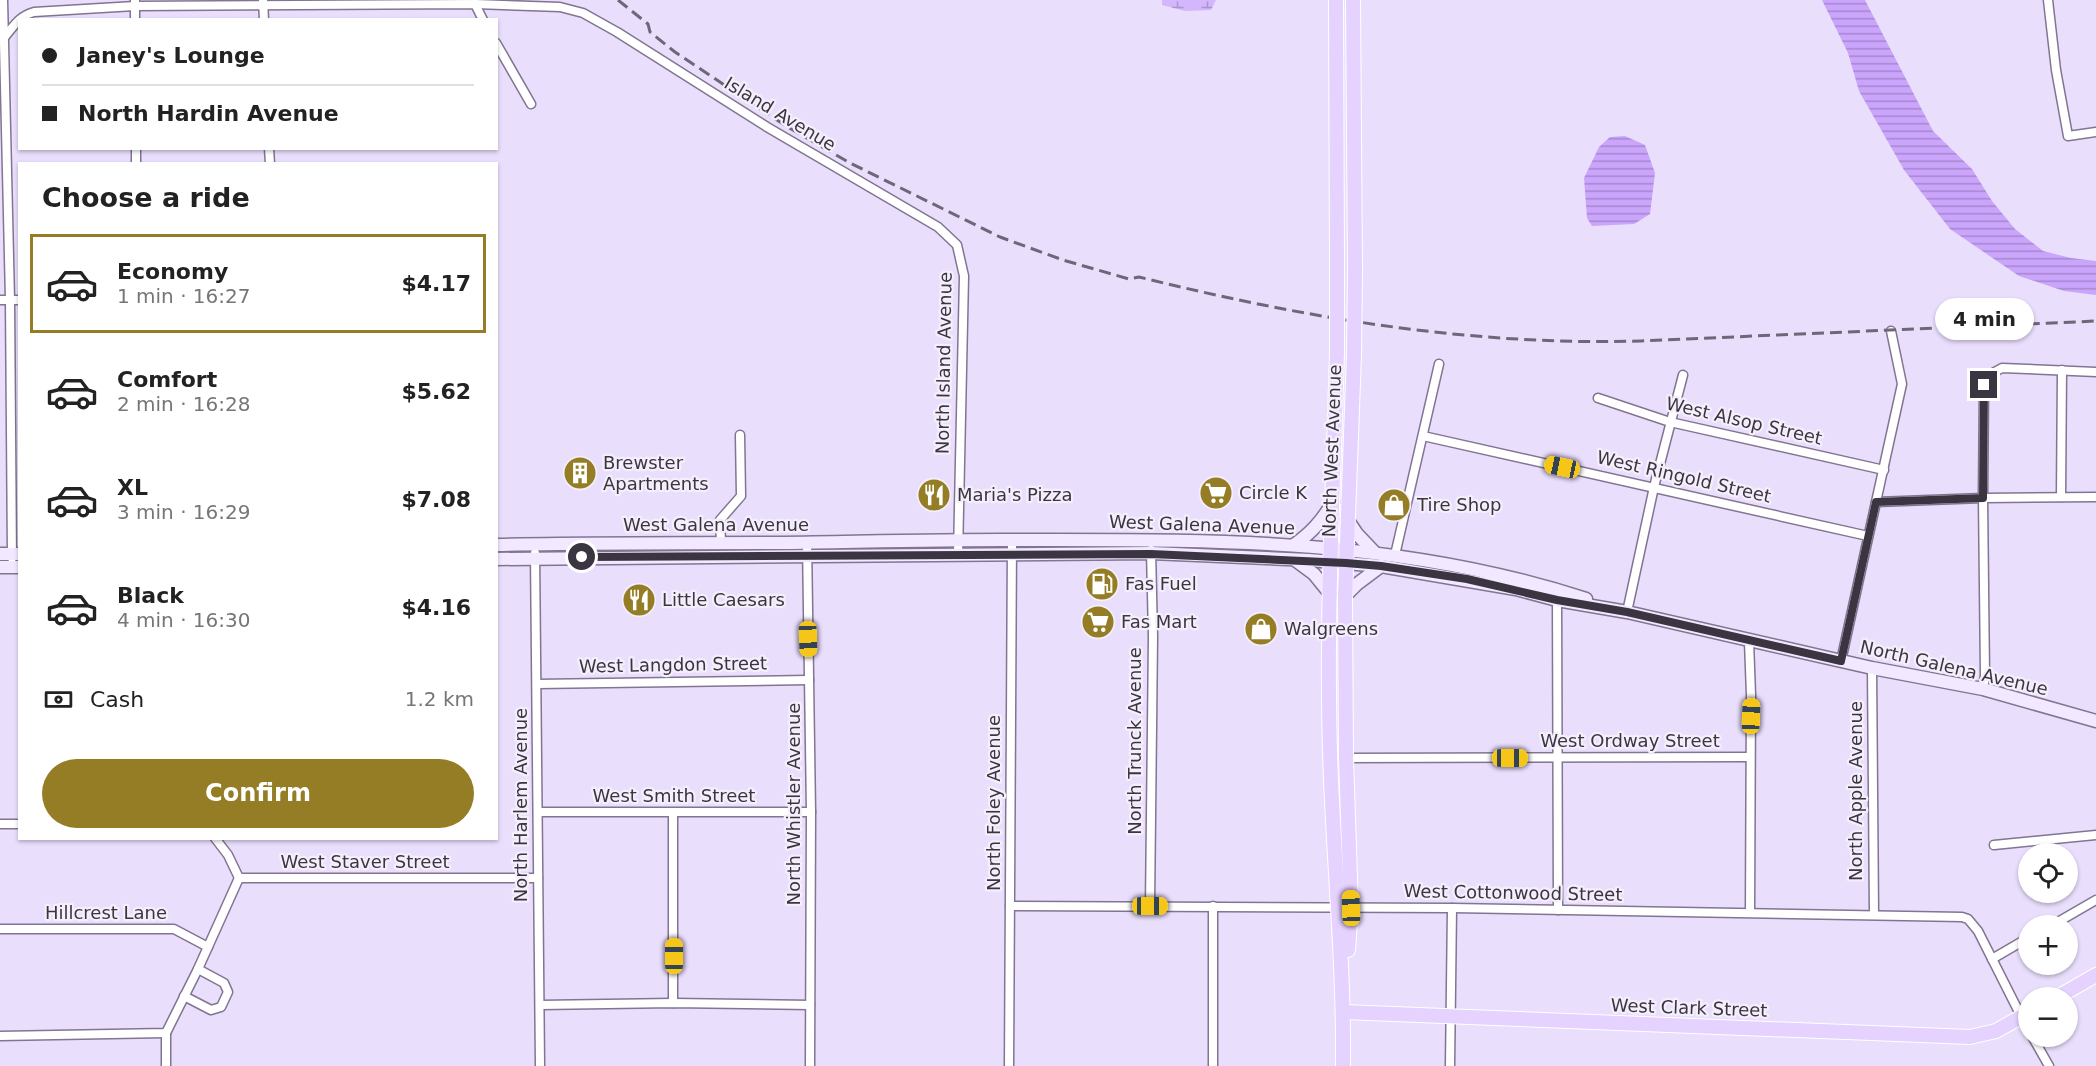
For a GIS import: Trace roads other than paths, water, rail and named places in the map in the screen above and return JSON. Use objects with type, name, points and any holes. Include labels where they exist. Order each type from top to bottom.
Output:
[{"type":"main road","name":"North West Avenue","points":[[1336,0],[1337,352],[1332,548],[1341,558],[1345,596],[1343,1066]]},
{"type":"main road","name":"North West Avenue","points":[[1345,908],[1330,757],[1331,595],[1341,558],[1347,519],[1354,356],[1353,0]]},
{"type":"main road","points":[[1294,545],[1319,525],[1334,501]]},
{"type":"main road","points":[[1347,519],[1357,534],[1375,553]]},
{"type":"main road","name":"West Galena Avenue","points":[[498,559],[535,551],[721,543],[1151,540],[1332,548]]},
{"type":"main road","name":"West Galena Avenue","points":[[498,545],[535,551],[807,556],[1151,554],[1294,560],[1341,558],[1375,553],[1473,568],[1557,595]]},
{"type":"main road","name":"West Galena Avenue","points":[[1341,558],[1557,595],[1627,612]]},
{"type":"main road","points":[[1294,560],[1314,574],[1331,595]]},
{"type":"main road","points":[[1345,596],[1381,566]]},
{"type":"main road","name":"North Galena Avenue","points":[[1627,612],[1872,668],[1983,689],[2096,721]]},
{"type":"main road","points":[[2075,987],[2096,975]]},
{"type":"main road","name":"West Clark Street","points":[[1344,1012],[1970,1037],[1996,1030],[2018,1018]]},
{"type":"street","points":[[3,0],[15,300],[11,567]]},
{"type":"street","points":[[2048,0],[2056,70],[2068,136],[2096,132]]},
{"type":"street","name":"Island Avenue","points":[[20,18],[25,14],[34,12],[135,3],[543,5],[583,13],[767,127],[938,227],[957,245]]},
{"type":"street","points":[[263,3],[264,18]]},
{"type":"street","points":[[475,4],[482,18]]},
{"type":"street","name":"Island Avenue","points":[[3,39],[18,20]]},
{"type":"street","points":[[498,46],[531,104]]},
{"type":"street","name":"North Island Avenue","points":[[957,245],[964,276],[958,555]]},
{"type":"street","points":[[0,300],[15,300]]},
{"type":"street","points":[[1841,661],[1902,384],[1891,331]]},
{"type":"street","points":[[1395,555],[1439,364]]},
{"type":"street","points":[[1983,689],[1985,675],[1984,385],[1991,374],[2002,368],[2096,372]]},
{"type":"street","points":[[2061,498],[2062,370]]},
{"type":"street","points":[[1627,612],[1654,487],[1683,375]]},
{"type":"street","name":"West Alsop Street","points":[[1598,398],[1670,422],[1884,470]]},
{"type":"street","points":[[721,543],[720,520],[741,496],[740,435]]},
{"type":"street","name":"West Ringold Street","points":[[1423,436],[1868,536]]},
{"type":"street","points":[[1876,502],[2096,497]]},
{"type":"street","name":"North Foley Avenue","points":[[1009,1066],[1012,540]]},
{"type":"street","name":"North Trunck Avenue","points":[[1150,906],[1153,637],[1151,540]]},
{"type":"street","name":"North Whistler Avenue","points":[[807,542],[811,812],[810,1066]]},
{"type":"street","name":"North Harlem Avenue","points":[[535,551],[540,1066]]},
{"type":"street","points":[[1557,595],[1558,910]]},
{"type":"street","points":[[1749,641],[1751,695],[1750,912]]},
{"type":"street","name":"North Apple Avenue","points":[[1872,668],[1874,914]]},
{"type":"street","name":"West Langdon Street","points":[[537,684],[810,680]]},
{"type":"street","name":"West Ordway Street","points":[[1330,757],[1749,757]]},
{"type":"street","name":"West Smith Street","points":[[538,812],[811,812]]},
{"type":"street","points":[[673,813],[674,1003]]},
{"type":"street","points":[[0,824],[18,824]]},
{"type":"street","points":[[1995,845],[2096,835]]},
{"type":"street","points":[[166,1066],[166,1033],[239,878],[228,855],[217,840]]},
{"type":"street","name":"West Staver Street","points":[[239,878],[538,878]]},
{"type":"street","points":[[2070,915],[2096,900]]},
{"type":"street","name":"West Cottonwood Street","points":[[1010,906],[1452,908],[1962,917],[1968,919],[1978,931],[1992,959]]},
{"type":"street","points":[[1213,906],[1213,1066]]},
{"type":"street","points":[[1450,1066],[1452,908]]},
{"type":"street","name":"Hillcrest Lane","points":[[0,929],[174,929],[208,947]]},
{"type":"street","points":[[2018,944],[1992,959],[2018,1004]]},
{"type":"street","points":[[184,996],[211,1010],[221,1007],[228,992],[224,983],[198,969]]},
{"type":"street","points":[[540,1005],[674,1003],[810,1005]]},
{"type":"street","points":[[0,1036],[166,1033]]},
{"type":"street","points":[[2038,1047],[2049,1066]]},
{"type":"railway","points":[[618,0],[648,24],[650,32],[675,52],[786,126],[850,163],[1000,237],[1063,260],[1129,279],[1139,277],[1326,317],[1451,334],[1514,339],[1641,341],[2096,321]]},
{"type":"place","name":"Brewster Apartments","points":[[580,473]]},
{"type":"place","name":"Circle K","points":[[1216,493]]},
{"type":"place","name":"Maria's Pizza","points":[[934,495]]},
{"type":"place","name":"Tire Shop","points":[[1394,505]]},
{"type":"place","name":"Fas Fuel","points":[[1102,584]]},
{"type":"place","name":"Little Caesars","points":[[639,600]]},
{"type":"place","name":"Fas Mart","points":[[1098,622]]},
{"type":"place","name":"Walgreens","points":[[1261,629]]}]
